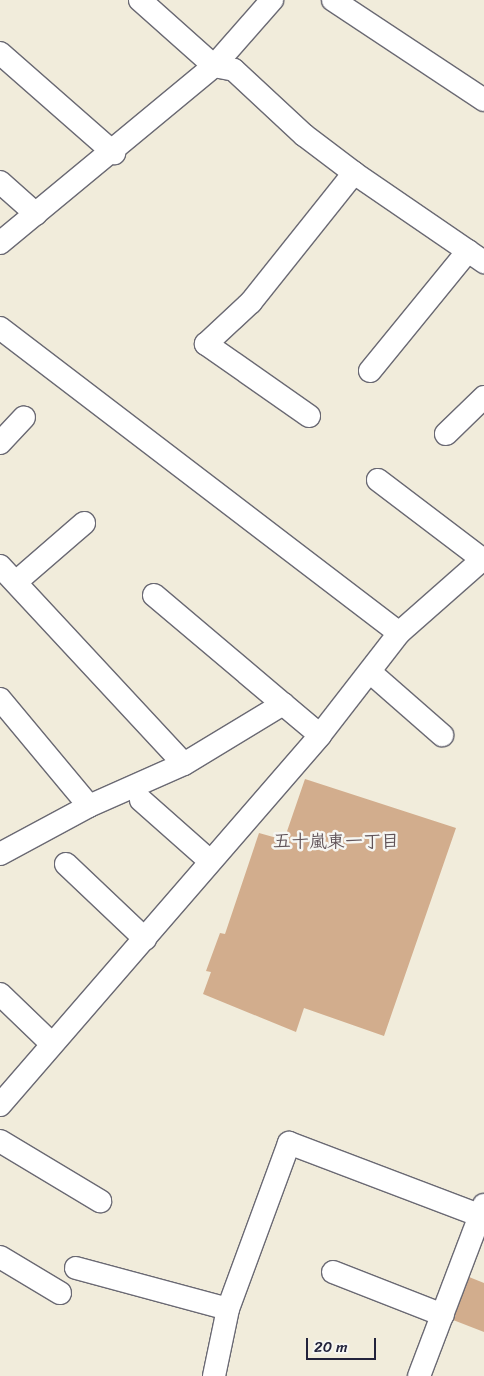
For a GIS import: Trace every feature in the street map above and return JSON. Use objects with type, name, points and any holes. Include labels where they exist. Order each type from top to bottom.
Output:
[{"type":"street","points":[[140,0],[214,66],[234,70],[304,135],[354,173],[476,256],[370,371]]},
{"type":"street","points":[[0,243],[114,153],[214,66],[272,0]]},
{"type":"street","points":[[333,0],[484,100]]},
{"type":"street","points":[[0,54],[114,153]]},
{"type":"street","points":[[309,416],[206,344],[251,302],[354,173]]},
{"type":"street","points":[[0,182],[36,214]]},
{"type":"street","points":[[0,328],[399,633]]},
{"type":"street","points":[[446,434],[484,397]]},
{"type":"street","points":[[0,443],[24,417]]},
{"type":"street","points":[[0,1105],[51,1043],[146,939],[210,861],[320,735],[399,633],[483,559],[378,480]]},
{"type":"street","points":[[16,582],[84,523]]},
{"type":"street","points":[[0,566],[184,764]]},
{"type":"street","points":[[154,595],[320,735]]},
{"type":"street","points":[[370,672],[442,735]]},
{"type":"street","points":[[0,699],[89,806]]},
{"type":"street","points":[[0,854],[89,806],[184,764],[283,704]]},
{"type":"street","points":[[141,800],[210,861]]},
{"type":"street","points":[[66,864],[146,939]]},
{"type":"street","points":[[0,994],[51,1043]]},
{"type":"street","points":[[0,1141],[100,1201]]},
{"type":"street","points":[[214,1376],[228,1309],[289,1143],[483,1213],[419,1376]]},
{"type":"street","points":[[0,1257],[60,1293]]},
{"type":"street","points":[[76,1268],[228,1309]]},
{"type":"street","points":[[333,1272],[443,1315]]},
{"type":"building","points":[[305,779],[456,828],[384,1036],[304,1008],[296,1032],[203,994],[211,972],[206,971],[220,933],[225,934],[259,833],[284,840]]},
{"type":"building","points":[[464,1275],[484,1283],[484,1332],[448,1318]]},
{"type":"district","name":"五十嵐東一丁目","points":[[336,841]]}]
